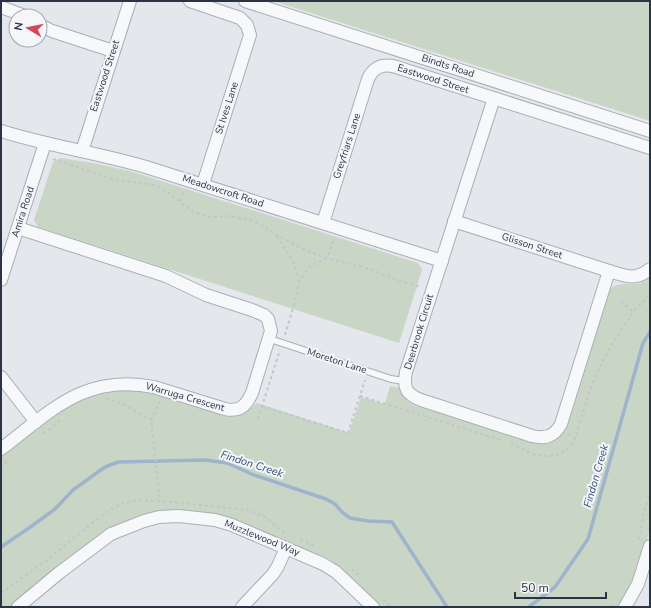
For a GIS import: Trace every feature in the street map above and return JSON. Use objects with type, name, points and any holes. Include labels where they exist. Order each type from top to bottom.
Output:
[{"type":"street","name":"Eastwood Street","points":[[82,151],[130,1]]},
{"type":"street","name":"St Ives Lane","points":[[190,1],[235,15],[244,21],[249,31],[248,42],[203,184]]},
{"type":"street","name":"Bindts Road","points":[[245,1],[650,131]]},
{"type":"street","points":[[48,29],[113,51]]},
{"type":"street","name":"Eastwood Street","points":[[374,70],[385,65],[393,66],[494,98]]},
{"type":"street","name":"Greyfriars Lane","points":[[323,222],[368,79],[374,70]]},
{"type":"street","points":[[494,98],[650,148]]},
{"type":"street","name":"Deerbrook Circuit","points":[[494,98],[404,381],[408,392],[414,398],[532,436],[539,438],[549,436],[557,431],[561,424],[609,271]]},
{"type":"street","name":"Meadowcroft Road","points":[[1,131],[45,143],[135,163],[442,261]]},
{"type":"street","name":"Amira Road","points":[[1,280],[45,143]]},
{"type":"street","name":"Glisson Street","points":[[454,221],[609,271]]},
{"type":"street","points":[[18,228],[160,273],[182,282],[206,295],[260,313],[268,319],[271,331],[270,339],[248,402]]},
{"type":"street","points":[[609,271],[632,277],[642,274],[650,269]]},
{"type":"street","points":[[1,376],[36,422]]},
{"type":"street","name":"Warruga Crescent","points":[[6,453],[36,422],[70,397],[86,390],[105,385],[126,383],[142,384],[231,411],[241,409],[248,402]]},
{"type":"street","name":"Muzzlewood Way","points":[[18,607],[59,573],[111,534],[144,521],[159,517],[179,516],[215,520],[232,525],[328,567],[336,572],[373,607]]},
{"type":"street","points":[[626,607],[638,584],[646,573],[644,544]]},
{"type":"street","points":[[242,607],[273,574],[286,548]]},
{"type":"lane","name":"Moreton Lane","points":[[270,339],[368,372],[394,380],[404,381]]},
{"type":"path","points":[[41,157],[67,163],[116,180],[154,185],[169,193],[193,212],[209,217],[227,216],[250,220],[260,224],[276,235],[308,252],[432,290]]},
{"type":"path","points":[[299,282],[310,268],[326,258],[329,254],[338,227]]},
{"type":"path","points":[[258,419],[295,302],[299,282],[294,263],[276,235]]},
{"type":"path","points":[[511,443],[534,454],[544,456],[557,455],[565,452],[570,447],[575,438],[597,373],[615,340],[633,312],[650,295]]},
{"type":"path","points":[[621,301],[633,312]]},
{"type":"path","points":[[248,402],[348,433],[368,372]]},
{"type":"path","points":[[160,501],[151,420],[163,390]]},
{"type":"path","points":[[360,396],[503,441]]},
{"type":"path","points":[[102,398],[122,403],[151,420]]},
{"type":"path","points":[[37,435],[50,429],[64,416]]},
{"type":"path","points":[[1,468],[6,453]]},
{"type":"path","points":[[644,544],[644,512],[650,492]]},
{"type":"path","points":[[1,593],[47,560],[101,516],[115,507],[127,502]]},
{"type":"path","points":[[610,607],[614,600]]},
{"type":"green space","points":[[273,1],[650,1],[650,121]]},
{"type":"green space","points":[[60,158],[130,171],[418,263],[422,270],[399,343],[38,227],[34,220],[53,162]]},
{"type":"green space","points":[[650,277],[650,529],[635,579],[621,607],[382,607],[330,559],[224,516],[177,511],[145,516],[122,523],[105,532],[19,599],[11,607],[1,607],[1,453],[84,395],[123,389],[146,391],[234,417],[243,414],[257,403],[349,433],[361,397],[385,404],[390,386],[399,388],[406,399],[416,406],[536,443],[546,443],[554,441],[560,437],[566,429],[610,289],[620,284],[639,283]]},
{"type":"waterway","name":"Findon Creek","points":[[529,607],[555,587],[588,539],[643,343],[650,332]]},
{"type":"waterway","name":"Findon Creek","points":[[1,547],[55,509],[73,490],[105,467],[118,462],[205,460],[227,463],[254,475],[326,499],[335,504],[350,518],[368,521],[392,522],[447,607]]}]
